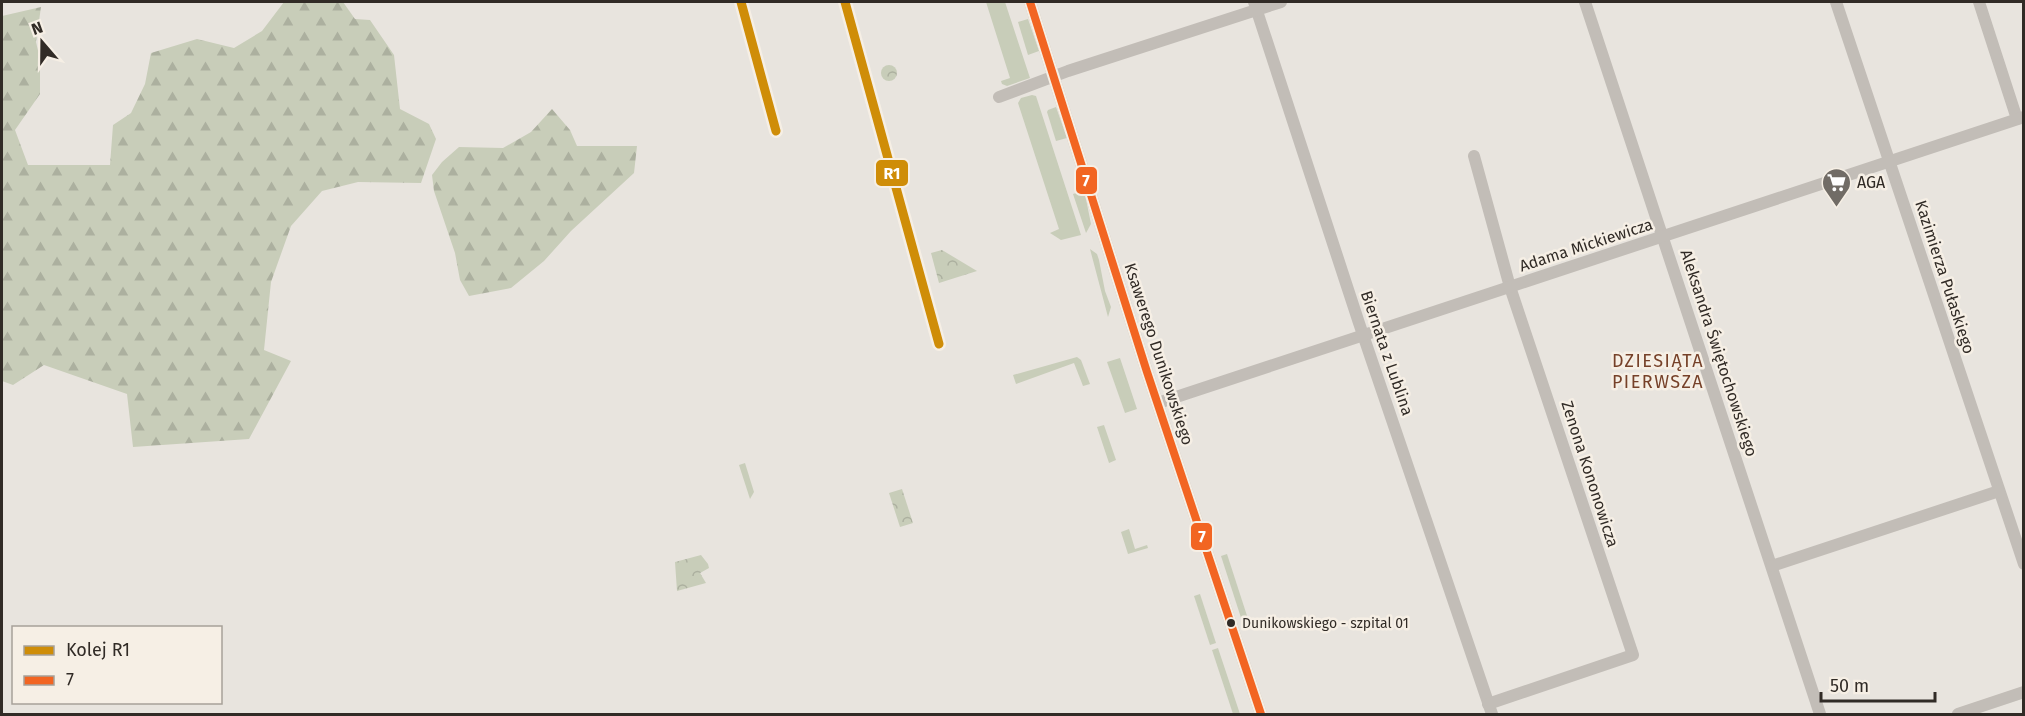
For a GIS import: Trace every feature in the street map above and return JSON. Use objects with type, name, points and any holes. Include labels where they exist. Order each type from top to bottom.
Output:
[{"type":"street","name":"Ksawerego Dunikowskiego","points":[[1030,2],[1158,403],[1261,714]]},
{"type":"street","points":[[999,97],[1255,5],[1281,2]]},
{"type":"street","name":"Aleksandra Świętochowskiego","points":[[1585,2],[1820,714]]},
{"type":"street","name":"Kazimierza Pułaskiego","points":[[1836,2],[2023,561]]},
{"type":"street","points":[[1979,2],[2020,118]]},
{"type":"street","name":"Biernata z Lublina","points":[[1255,5],[1363,335],[1490,709]]},
{"type":"street","name":"Adama Mickiewicza","points":[[1158,403],[2020,118]]},
{"type":"street","name":"Zenona Kononowicza","points":[[1474,156],[1510,287],[1633,654],[1490,709]]},
{"type":"street","points":[[1772,566],[1999,491]]},
{"type":"street","points":[[1958,714],[2024,692]]},
{"type":"green space","points":[[284,2],[343,2],[355,19],[370,20],[394,55],[400,109],[429,124],[436,139],[421,183],[358,182],[322,191],[291,226],[271,282],[264,350],[291,361],[249,439],[133,447],[127,394],[44,365],[13,385],[2,381],[2,16],[41,7],[36,42],[40,59],[40,94],[15,130],[28,165],[110,165],[113,125],[131,113],[145,84],[151,53],[197,39],[234,48],[262,31]]},
{"type":"green space","points":[[986,2],[1005,2],[1030,78],[1007,86],[1002,84],[1001,81],[1010,78]]},
{"type":"green space","points":[[1028,19],[1039,51],[1028,55],[1018,22]]},
{"type":"green space","points":[[886,65],[892,65],[897,73],[895,79],[886,81],[881,76],[881,70]]},
{"type":"green space","points":[[1036,96],[1081,235],[1061,240],[1050,233],[1059,229],[1018,103],[1021,98]]},
{"type":"green space","points":[[1056,107],[1067,138],[1056,141],[1047,112]]},
{"type":"green space","points":[[552,109],[570,130],[577,146],[637,146],[634,173],[571,231],[544,261],[511,288],[469,296],[460,280],[455,253],[434,191],[432,175],[442,162],[459,147],[503,148],[531,132]]},
{"type":"green space","points":[[1083,191],[1091,224],[1086,233],[1073,194]]},
{"type":"green space","points":[[1090,249],[1097,254],[1099,260],[1105,291],[1111,307],[1108,317]]},
{"type":"green space","points":[[942,250],[977,271],[939,283],[931,253]]},
{"type":"green space","points":[[1077,357],[1081,360],[1090,384],[1083,386],[1074,363],[1016,384],[1013,375]]},
{"type":"green space","points":[[1120,358],[1137,409],[1125,413],[1107,362]]},
{"type":"green space","points":[[1104,425],[1116,460],[1109,463],[1097,427]]},
{"type":"green space","points":[[745,463],[754,492],[750,499],[739,465]]},
{"type":"green space","points":[[902,489],[913,523],[900,527],[889,493]]},
{"type":"green space","points":[[1129,529],[1135,549],[1147,545],[1148,548],[1128,554],[1121,532]]},
{"type":"green space","points":[[1227,554],[1250,625],[1244,627],[1221,556]]},
{"type":"green space","points":[[701,555],[709,568],[700,573],[706,583],[677,591],[675,562]]},
{"type":"green space","points":[[1200,594],[1216,643],[1210,645],[1194,596]]},
{"type":"green space","points":[[1218,648],[1240,714],[1233,714],[1212,650]]},
{"type":"rail line","name":"R1","points":[[741,2],[776,131]]},
{"type":"rail line","name":"R1","points":[[845,2],[939,344]]},
{"type":"transit line","name":"7","points":[[1030,2],[1147,372],[1261,714]]},
{"type":"place","name":"AGA","points":[[1836,208]]},
{"type":"place","name":"Dunikowskiego - szpital 01","points":[[1231,623]]},
{"type":"district","name":"DZIESIĄTA PIERWSZA","points":[[1658,371]]}]
